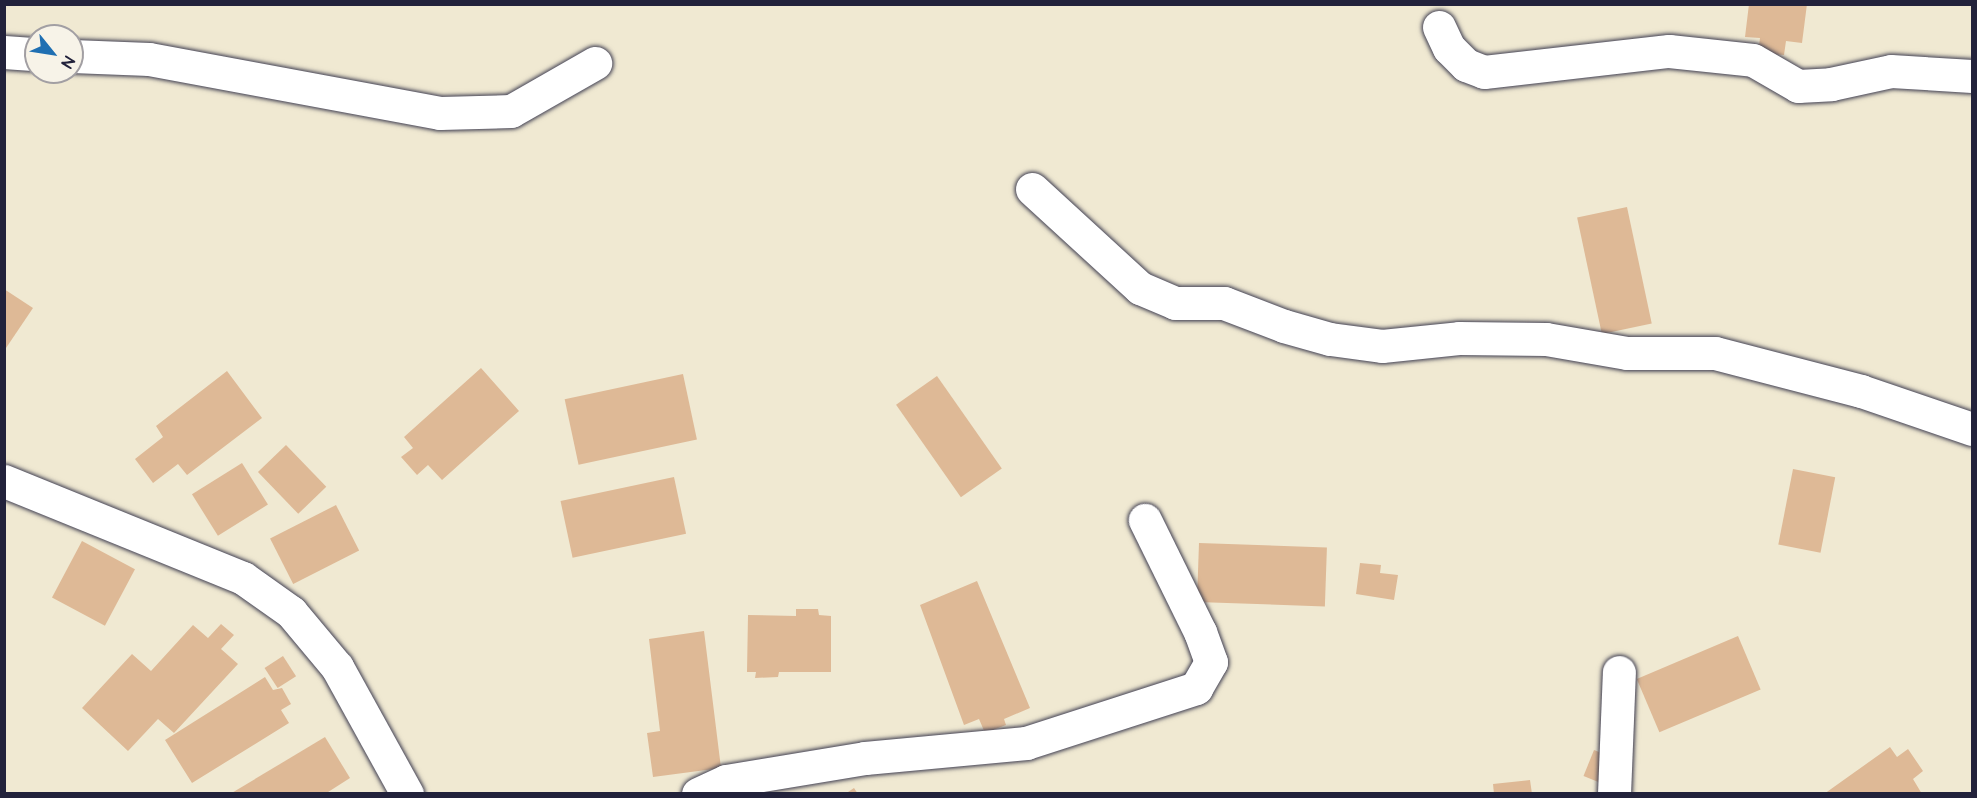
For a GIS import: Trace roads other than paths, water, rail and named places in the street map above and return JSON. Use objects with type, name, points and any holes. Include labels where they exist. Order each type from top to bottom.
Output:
[{"type":"street","points":[[1439,27],[1457,57],[1466,65],[1484,72],[1669,51],[1753,60],[1798,86],[1831,84],[1890,71],[1972,76]]},
{"type":"street","points":[[4,52],[24,53]]},
{"type":"street","points":[[84,56],[149,59],[440,113],[511,111],[595,63]]},
{"type":"street","points":[[1032,189],[1140,288],[1174,303],[1224,303],[1296,330],[1382,346],[1459,338],[1546,339],[1628,353],[1715,353],[1861,391],[1972,429]]},
{"type":"street","points":[[4,481],[243,578],[278,601],[291,612],[337,667],[407,794]]},
{"type":"street","points":[[698,794],[726,781],[864,758],[1026,743],[1196,688],[1211,662],[1200,632],[1144,520]]},
{"type":"street","points":[[1614,794],[1618,672]]}]
